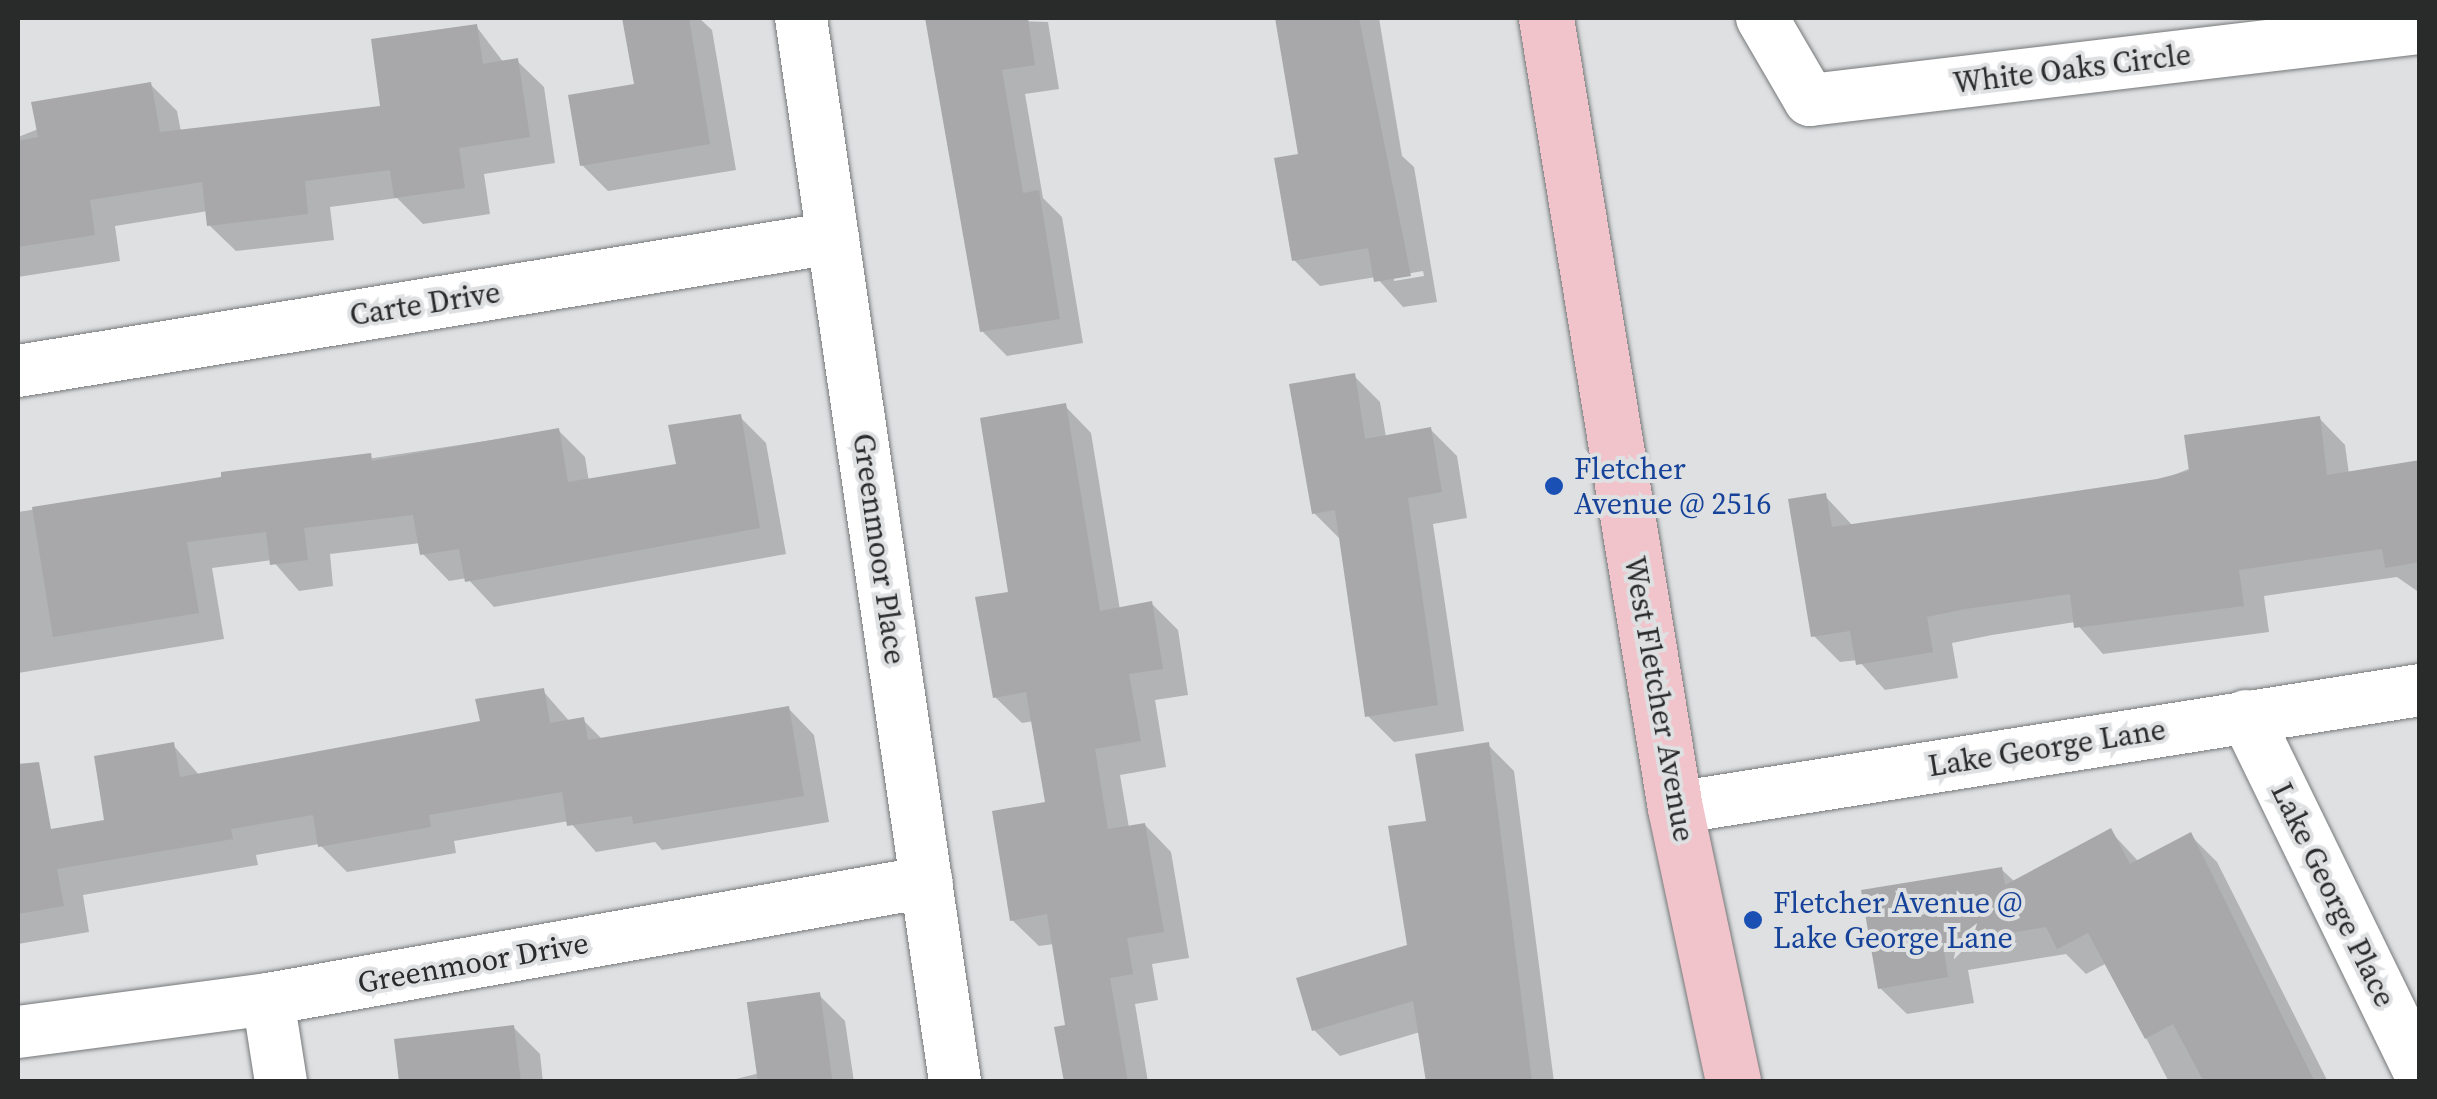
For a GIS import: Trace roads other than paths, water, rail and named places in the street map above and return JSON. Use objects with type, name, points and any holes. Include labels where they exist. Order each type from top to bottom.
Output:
[{"type":"main road","name":"West Fletcher Avenue","points":[[1546,18],[1676,808],[1733,1082]]},
{"type":"street","name":"Greenmoor Place","points":[[801,18],[956,1082]]},
{"type":"street","name":"White Oaks Circle","points":[[1762,18],[1810,100],[2418,28]]},
{"type":"street","name":"Carte Drive","points":[[18,370],[833,238]]},
{"type":"street","name":"Lake George Lane","points":[[1676,808],[2420,690]]},
{"type":"street","name":"Lake George Place","points":[[2246,716],[2420,1073]]},
{"type":"street","name":"Greenmoor Drive","points":[[18,1032],[268,999],[927,882]]},
{"type":"street","points":[[268,999],[280,1082]]},
{"type":"place","name":"Fletcher Avenue @ 2516","points":[[1554,486]]},
{"type":"place","name":"Fletcher Avenue @ Lake George Lane","points":[[1753,920]]}]
